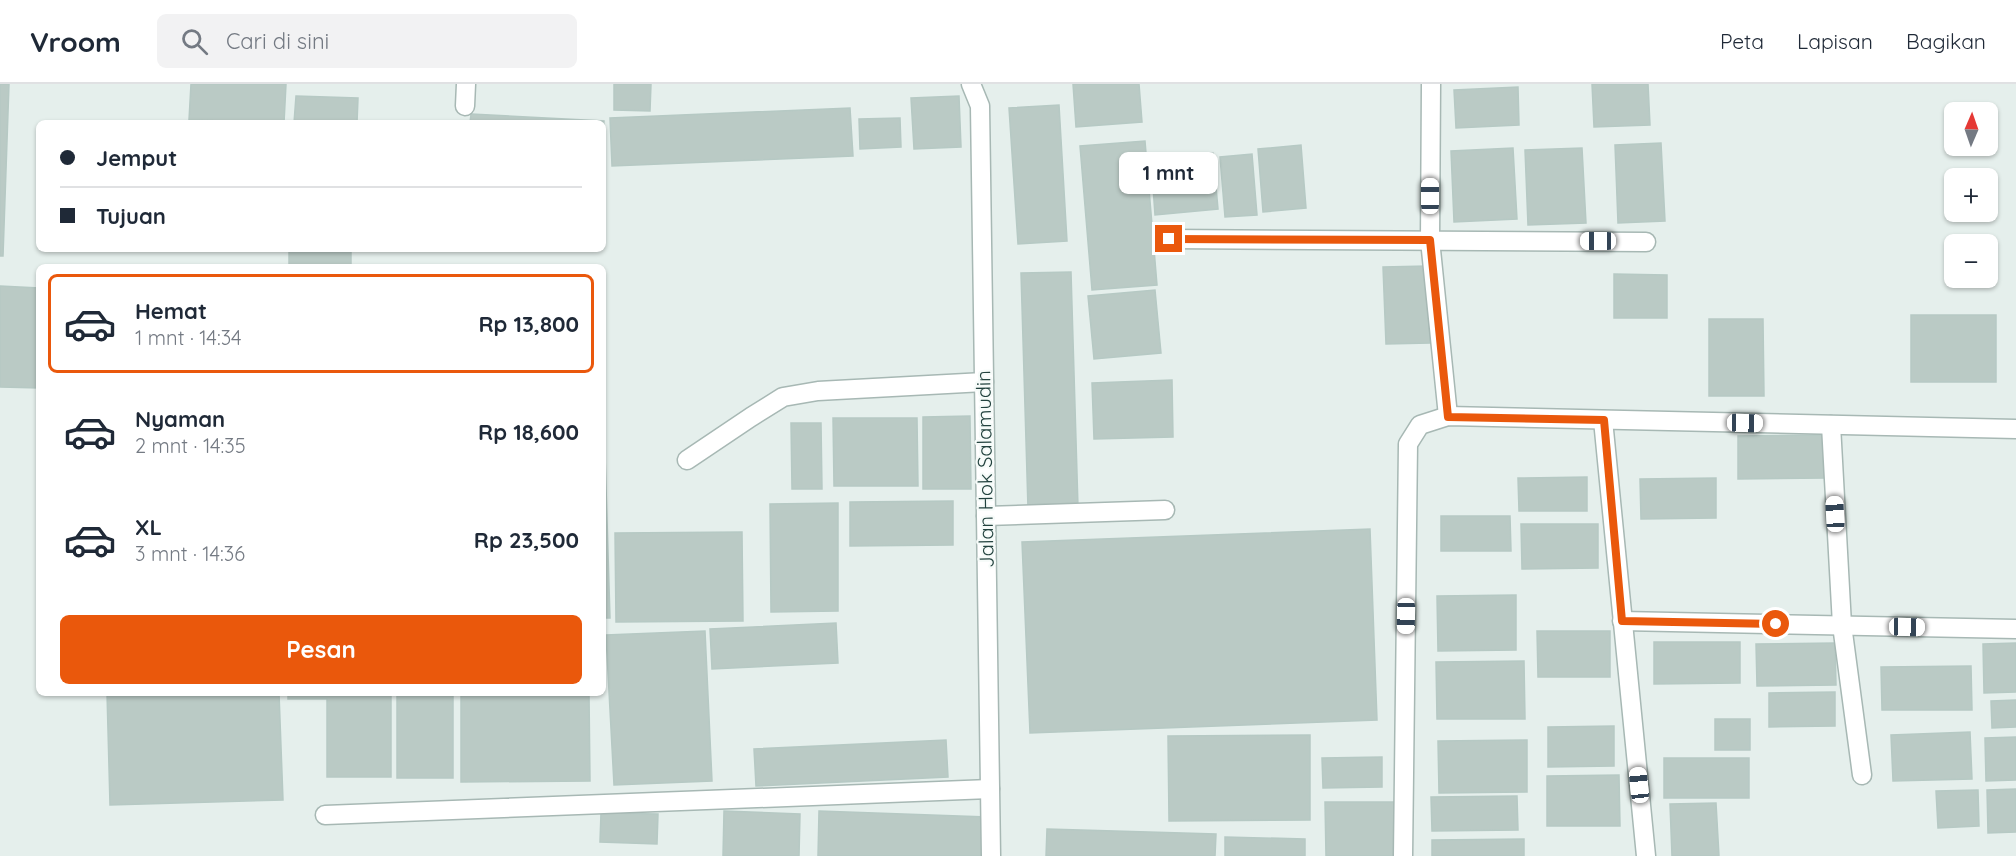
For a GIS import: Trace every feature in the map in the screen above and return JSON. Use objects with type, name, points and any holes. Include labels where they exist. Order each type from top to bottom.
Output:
[{"type":"street","points":[[465,106],[466,84]]},
{"type":"street","name":"Jalan Hok Salamudin","points":[[971,84],[980,106],[991,856]]},
{"type":"street","points":[[1431,84],[1430,240],[1448,417]]},
{"type":"street","points":[[1169,239],[1646,242]]},
{"type":"street","points":[[687,460],[783,397],[818,391],[984,382]]},
{"type":"street","points":[[1403,856],[1408,444],[1420,425],[1448,417],[2016,429]]},
{"type":"street","points":[[1604,420],[1646,856]]},
{"type":"street","points":[[1831,425],[1842,625],[1862,775]]},
{"type":"street","points":[[986,516],[1165,510]]},
{"type":"street","points":[[1622,621],[2016,629]]},
{"type":"street","points":[[325,815],[990,789]]},
{"type":"building","points":[[0,84],[9,84],[3,256],[0,256]]},
{"type":"building","points":[[191,84],[286,84],[284,120],[189,120]]},
{"type":"building","points":[[614,84],[651,84],[650,111],[614,110]]},
{"type":"building","points":[[1073,84],[1139,84],[1142,122],[1076,127]]},
{"type":"building","points":[[1592,84],[1648,84],[1650,125],[1594,127]]},
{"type":"building","points":[[1518,87],[1519,125],[1456,128],[1454,90]]},
{"type":"building","points":[[296,96],[358,98],[357,120],[294,120]]},
{"type":"building","points":[[959,96],[961,147],[914,149],[911,98]]},
{"type":"building","points":[[1059,105],[1067,241],[1018,244],[1009,108]]},
{"type":"building","points":[[850,108],[853,156],[612,166],[610,118]]},
{"type":"building","points":[[471,114],[585,120],[470,120]]},
{"type":"building","points":[[900,118],[901,147],[860,149],[859,119]]},
{"type":"building","points":[[1145,141],[1157,285],[1092,290],[1080,146]]},
{"type":"building","points":[[1661,143],[1665,221],[1618,223],[1615,145]]},
{"type":"building","points":[[1301,145],[1306,208],[1263,212],[1258,149]]},
{"type":"building","points":[[1513,148],[1517,219],[1454,222],[1451,151]]},
{"type":"building","points":[[1582,148],[1586,223],[1528,225],[1525,150]]},
{"type":"building","points":[[1213,153],[1218,209],[1155,215],[1151,158]]},
{"type":"building","points":[[1252,154],[1257,215],[1225,217],[1220,157]]},
{"type":"building","points":[[289,252],[351,252],[351,264],[289,264]]},
{"type":"building","points":[[1427,266],[1430,343],[1386,344],[1383,267]]},
{"type":"building","points":[[1071,272],[1078,507],[1028,508],[1021,273]]},
{"type":"building","points":[[1614,274],[1667,275],[1667,318],[1614,318]]},
{"type":"building","points":[[0,286],[36,288],[36,388],[0,387]]},
{"type":"building","points":[[1155,290],[1161,353],[1094,359],[1088,296]]},
{"type":"building","points":[[1911,315],[1996,315],[1996,382],[1911,382]]},
{"type":"building","points":[[1709,319],[1763,319],[1764,396],[1709,396]]},
{"type":"building","points":[[1172,380],[1173,437],[1094,439],[1092,383]]},
{"type":"building","points":[[970,416],[971,489],[923,489],[923,417]]},
{"type":"building","points":[[833,418],[917,418],[918,486],[834,486]]},
{"type":"building","points":[[791,423],[821,423],[822,489],[792,489]]},
{"type":"building","points":[[1825,435],[1825,478],[1738,479],[1738,436]]},
{"type":"building","points":[[1587,477],[1587,511],[1519,511],[1518,478]]},
{"type":"building","points":[[1716,478],[1716,518],[1641,519],[1640,479]]},
{"type":"building","points":[[606,487],[610,618],[606,618]]},
{"type":"building","points":[[953,501],[953,545],[850,546],[850,502]]},
{"type":"building","points":[[838,503],[838,611],[771,612],[770,504]]},
{"type":"building","points":[[1441,516],[1510,516],[1511,551],[1441,551]]},
{"type":"building","points":[[1521,524],[1598,524],[1598,568],[1522,569]]},
{"type":"building","points":[[1370,529],[1377,720],[1030,733],[1022,542]]},
{"type":"building","points":[[742,532],[743,621],[616,622],[615,533]]},
{"type":"building","points":[[1516,595],[1516,650],[1438,651],[1437,596]]},
{"type":"building","points":[[836,623],[838,663],[712,669],[710,629]]},
{"type":"building","points":[[705,631],[712,781],[614,785],[606,635]]},
{"type":"building","points":[[1537,631],[1610,631],[1610,677],[1538,677]]},
{"type":"building","points":[[1654,642],[1740,642],[1740,683],[1654,684]]},
{"type":"building","points":[[1835,643],[1836,685],[1757,686],[1756,644]]},
{"type":"building","points":[[2016,643],[2016,692],[1984,693],[1983,644]]},
{"type":"building","points":[[1524,661],[1525,719],[1437,719],[1436,662]]},
{"type":"building","points":[[1971,666],[1972,710],[1882,710],[1881,667]]},
{"type":"building","points":[[1835,692],[1835,726],[1769,727],[1769,693]]},
{"type":"building","points":[[107,696],[279,696],[283,800],[110,805]]},
{"type":"building","points":[[288,696],[391,696],[391,777],[327,777],[327,699],[288,699]]},
{"type":"building","points":[[397,696],[453,696],[453,778],[397,778]]},
{"type":"building","points":[[461,696],[589,696],[590,781],[461,782]]},
{"type":"building","points":[[2016,700],[2016,727],[1992,728],[1991,701]]},
{"type":"building","points":[[1715,719],[1750,719],[1750,750],[1715,750]]},
{"type":"building","points":[[1614,726],[1614,766],[1548,767],[1548,727]]},
{"type":"building","points":[[1970,732],[1972,779],[1893,781],[1891,735]]},
{"type":"building","points":[[1310,735],[1310,820],[1169,821],[1168,736]]},
{"type":"building","points":[[2016,737],[2016,780],[1986,781],[1985,738]]},
{"type":"building","points":[[946,740],[948,777],[756,786],[754,749]]},
{"type":"building","points":[[1527,740],[1527,792],[1439,793],[1438,741]]},
{"type":"building","points":[[1382,757],[1382,787],[1323,788],[1322,758]]},
{"type":"building","points":[[1664,758],[1749,758],[1749,798],[1664,798]]},
{"type":"building","points":[[1619,775],[1620,826],[1547,826],[1547,776]]},
{"type":"building","points":[[2016,789],[2016,832],[1988,833],[1987,790]]},
{"type":"building","points":[[1978,790],[1979,826],[1938,828],[1936,791]]},
{"type":"building","points":[[1517,796],[1518,830],[1432,831],[1431,797]]},
{"type":"building","points":[[1325,802],[1395,802],[1396,856],[1326,856]]},
{"type":"building","points":[[1716,803],[1719,856],[1672,856],[1670,804]]},
{"type":"building","points":[[724,811],[800,814],[799,856],[723,856]]},
{"type":"building","points":[[819,811],[987,817],[985,856],[818,856]]},
{"type":"building","points":[[601,813],[658,814],[657,844],[600,842]]},
{"type":"building","points":[[1047,829],[1216,834],[1215,856],[1046,856]]},
{"type":"building","points":[[1225,837],[1305,839],[1305,856],[1225,856]]},
{"type":"building","points":[[1524,839],[1524,856],[1432,856],[1432,840]]},
{"type":"route","points":[[1169,239],[1430,240],[1448,417],[1604,420],[1622,621],[1776,624]]}]
